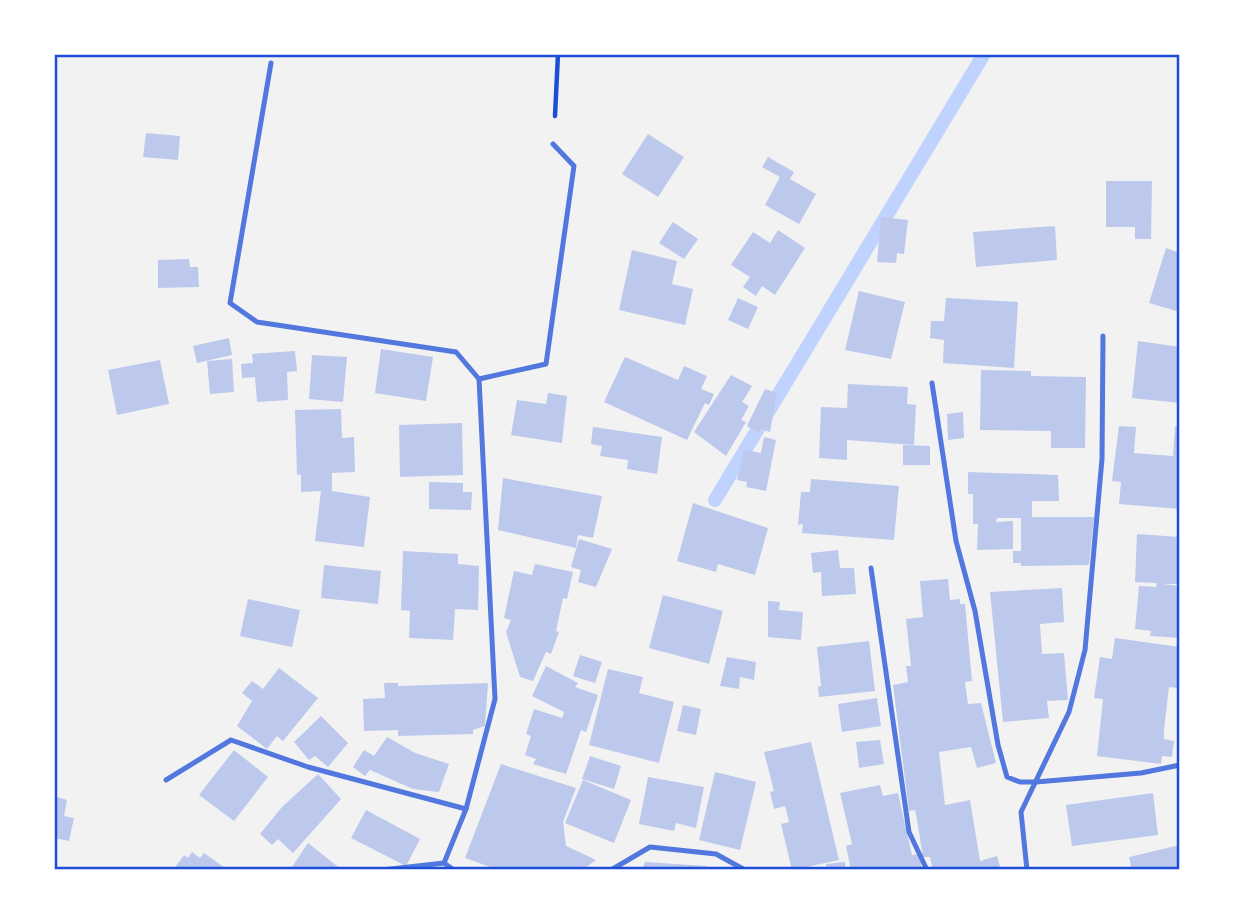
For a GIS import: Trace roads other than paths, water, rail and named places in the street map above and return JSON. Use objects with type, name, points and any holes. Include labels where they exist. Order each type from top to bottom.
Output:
[{"type":"lane","points":[[271,63],[230,303],[257,322],[456,352],[478,379],[495,699],[467,809],[444,863]]},
{"type":"lane","points":[[478,379],[546,364],[574,166],[553,144]]},
{"type":"lane","points":[[1027,870],[1021,812],[1069,712],[1085,650],[1102,459],[1103,336]]},
{"type":"lane","points":[[932,383],[956,541],[975,611],[998,746],[1007,777],[1020,782],[1036,782],[1140,773],[1180,765]]},
{"type":"lane","points":[[871,568],[908,832],[927,870]]},
{"type":"lane","points":[[166,779],[231,740],[309,767],[467,809]]},
{"type":"lane","points":[[611,870],[650,847],[716,853],[745,870]]},
{"type":"lane","points":[[382,870],[444,863],[454,870]]},
{"type":"waterway","points":[[715,500],[984,54]]}]
